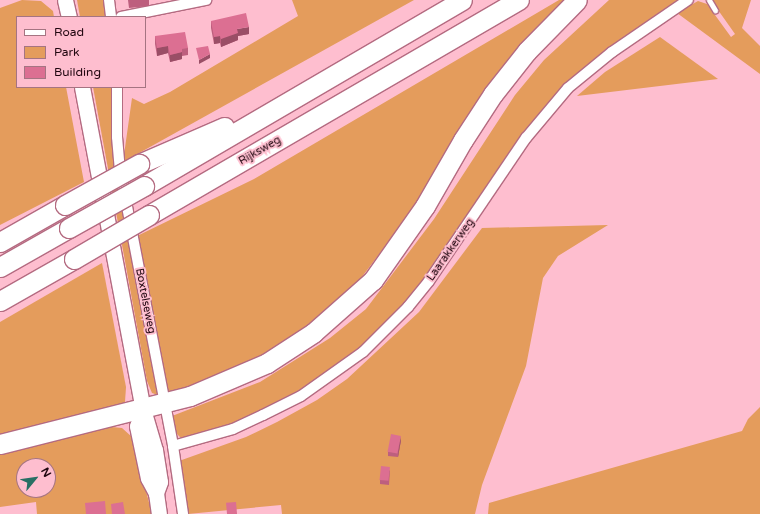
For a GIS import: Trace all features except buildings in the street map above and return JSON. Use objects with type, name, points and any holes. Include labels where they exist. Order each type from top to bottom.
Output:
[{"type":"highway","points":[[0,268],[313,88],[462,0]]},
{"type":"highway","name":"Rijksweg","points":[[0,301],[519,0]]},
{"type":"highway","points":[[0,444],[164,404],[214,387],[267,363],[313,333],[361,291],[397,247],[493,94],[546,30],[578,0]]},
{"type":"highway","points":[[0,242],[139,164],[313,88]]},
{"type":"main road","points":[[65,0],[69,16]]},
{"type":"main road","name":"Boxtelseweg","points":[[82,88],[143,409],[150,428],[160,482],[156,493],[159,514]]},
{"type":"street","points":[[109,0],[110,16]]},
{"type":"street","points":[[127,16],[206,0]]},
{"type":"street","name":"Laarakkerweg","points":[[173,446],[233,429],[263,416],[301,396],[363,352],[408,307],[429,281],[526,138],[563,94],[593,66],[688,0]]},
{"type":"street","name":"Boxtelseweg","points":[[117,88],[116,137],[120,170],[173,446],[183,514]]},
{"type":"lane","points":[[709,0],[715,10]]},
{"type":"green space","points":[[22,0],[41,1],[53,11],[54,16],[16,16],[16,88],[66,88],[84,182],[0,225],[0,8]]},
{"type":"green space","points":[[77,0],[104,0],[105,16],[80,16]]},
{"type":"green space","points":[[292,0],[414,0],[123,162],[132,98],[144,104],[170,92],[298,16]]},
{"type":"green space","points":[[559,0],[571,0],[349,294],[279,346],[250,362],[168,394],[135,237],[254,179]]},
{"type":"green space","points":[[609,0],[679,0],[578,74],[408,302],[358,350],[309,387],[240,423],[185,440],[180,437],[175,432],[172,416],[260,382],[330,338],[366,309],[434,219],[515,95],[544,60]]},
{"type":"green space","points":[[711,0],[751,0],[742,28],[760,46],[760,74],[677,13],[698,1],[707,4],[731,37],[735,34]]},
{"type":"green space","points":[[660,37],[718,79],[577,96],[605,72]]},
{"type":"green space","points":[[93,88],[112,88],[114,166],[158,395],[152,393],[147,381]]},
{"type":"green space","points":[[608,225],[558,256],[543,278],[526,366],[482,485],[475,514],[282,514],[281,505],[188,514],[179,461],[246,437],[277,422],[317,400],[347,379],[419,312],[482,228]]},
{"type":"green space","points":[[102,263],[126,387],[125,402],[123,405],[0,438],[0,322]]},
{"type":"green space","points":[[760,407],[760,514],[488,514],[489,503],[742,431],[748,419]]},
{"type":"green space","points":[[112,427],[122,428],[132,437],[152,514],[37,514],[36,502],[0,507],[0,453]]}]
